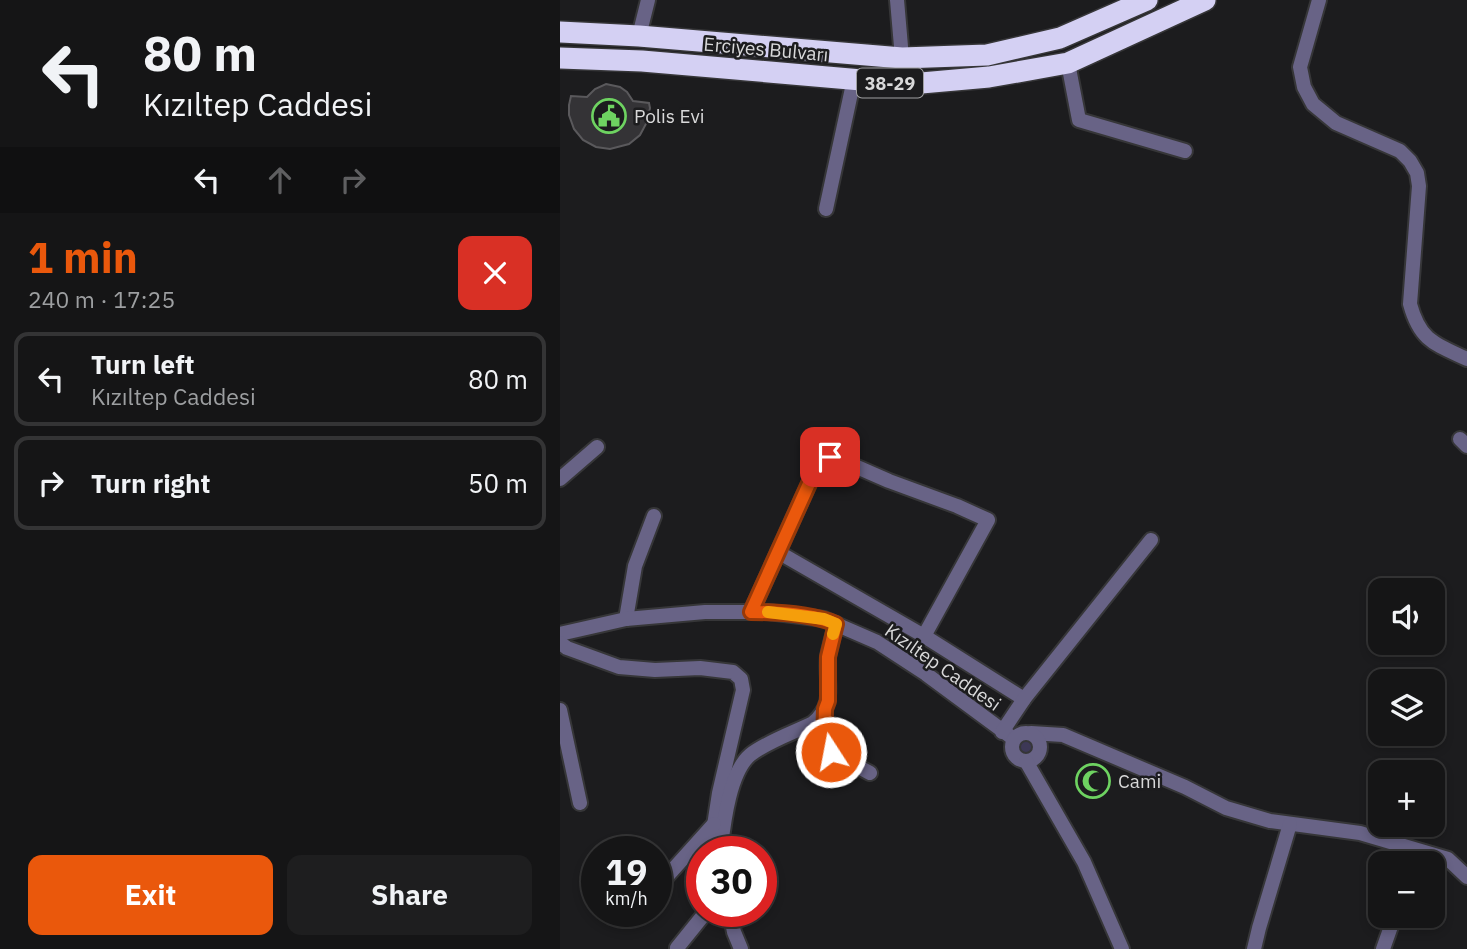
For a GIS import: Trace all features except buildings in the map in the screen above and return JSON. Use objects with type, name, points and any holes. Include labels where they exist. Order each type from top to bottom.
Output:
[{"type":"highway","name":"Erciyes Bulvarı","points":[[560,32],[902,58],[987,55],[1060,38],[1147,0]]},
{"type":"highway","name":"Erciyes Bulvarı","points":[[560,58],[642,61],[910,84],[989,77],[1068,63],[1205,0]]},
{"type":"street","points":[[639,36],[648,0]]},
{"type":"street","points":[[897,0],[902,58]]},
{"type":"street","points":[[1319,0],[1300,67],[1304,87],[1313,104],[1336,123],[1400,151],[1410,161],[1417,173],[1419,187],[1410,304],[1414,319],[1422,333],[1434,344],[1467,359]]},
{"type":"street","points":[[1068,63],[1080,120],[1185,151]]},
{"type":"street","points":[[826,209],[854,79]]},
{"type":"street","points":[[560,479],[597,447]]},
{"type":"street","points":[[751,612],[817,466],[822,459],[830,457],[988,520],[924,636]]},
{"type":"street","points":[[626,619],[635,566],[654,516]]},
{"type":"street","points":[[1122,949],[1084,862],[1026,761],[1014,753],[1008,735],[1024,698],[1151,540]]},
{"type":"street","points":[[778,552],[924,636],[1024,698]]},
{"type":"street","name":"Kızıltep Caddesi","points":[[560,634],[626,619],[705,612],[768,612],[824,619],[877,642],[926,674],[1008,735]]},
{"type":"street","points":[[722,836],[726,808],[739,769],[748,757],[813,723],[825,709],[828,701],[828,657],[836,624]]},
{"type":"street","points":[[560,643],[566,648],[619,667],[655,670],[700,668],[738,675],[743,690],[712,836]]},
{"type":"street","points":[[825,709],[825,746],[870,773]]},
{"type":"street","points":[[560,710],[580,803]]},
{"type":"street","points":[[1026,761],[1035,757],[1040,749],[1038,740],[1031,733]]},
{"type":"street","points":[[1008,735],[1063,735],[1185,787],[1226,808],[1270,821],[1360,833],[1467,866]]},
{"type":"street","points":[[672,871],[714,824]]},
{"type":"street","points":[[1254,949],[1290,824]]},
{"type":"street","points":[[1406,851],[1407,847]]},
{"type":"street","points":[[1448,859],[1467,877]]},
{"type":"street","points":[[677,948],[694,927]]},
{"type":"street","points":[[733,927],[741,949]]},
{"type":"street","points":[[1383,949],[1390,928]]},
{"type":"shaded area","points":[[1023,739],[1029,739],[1034,747],[1032,753],[1023,755],[1018,750],[1018,744]]},
{"type":"slow traffic","points":[[768,612],[824,619],[836,624],[833,634]]},
{"type":"place","name":"Polis Evi","points":[[609,116]]},
{"type":"place","name":"Cami","points":[[1093,781]]},
{"type":"route","points":[[830,457],[819,462],[751,612],[824,619],[836,624],[828,657],[828,701],[825,709],[824,742],[831,752]]}]
